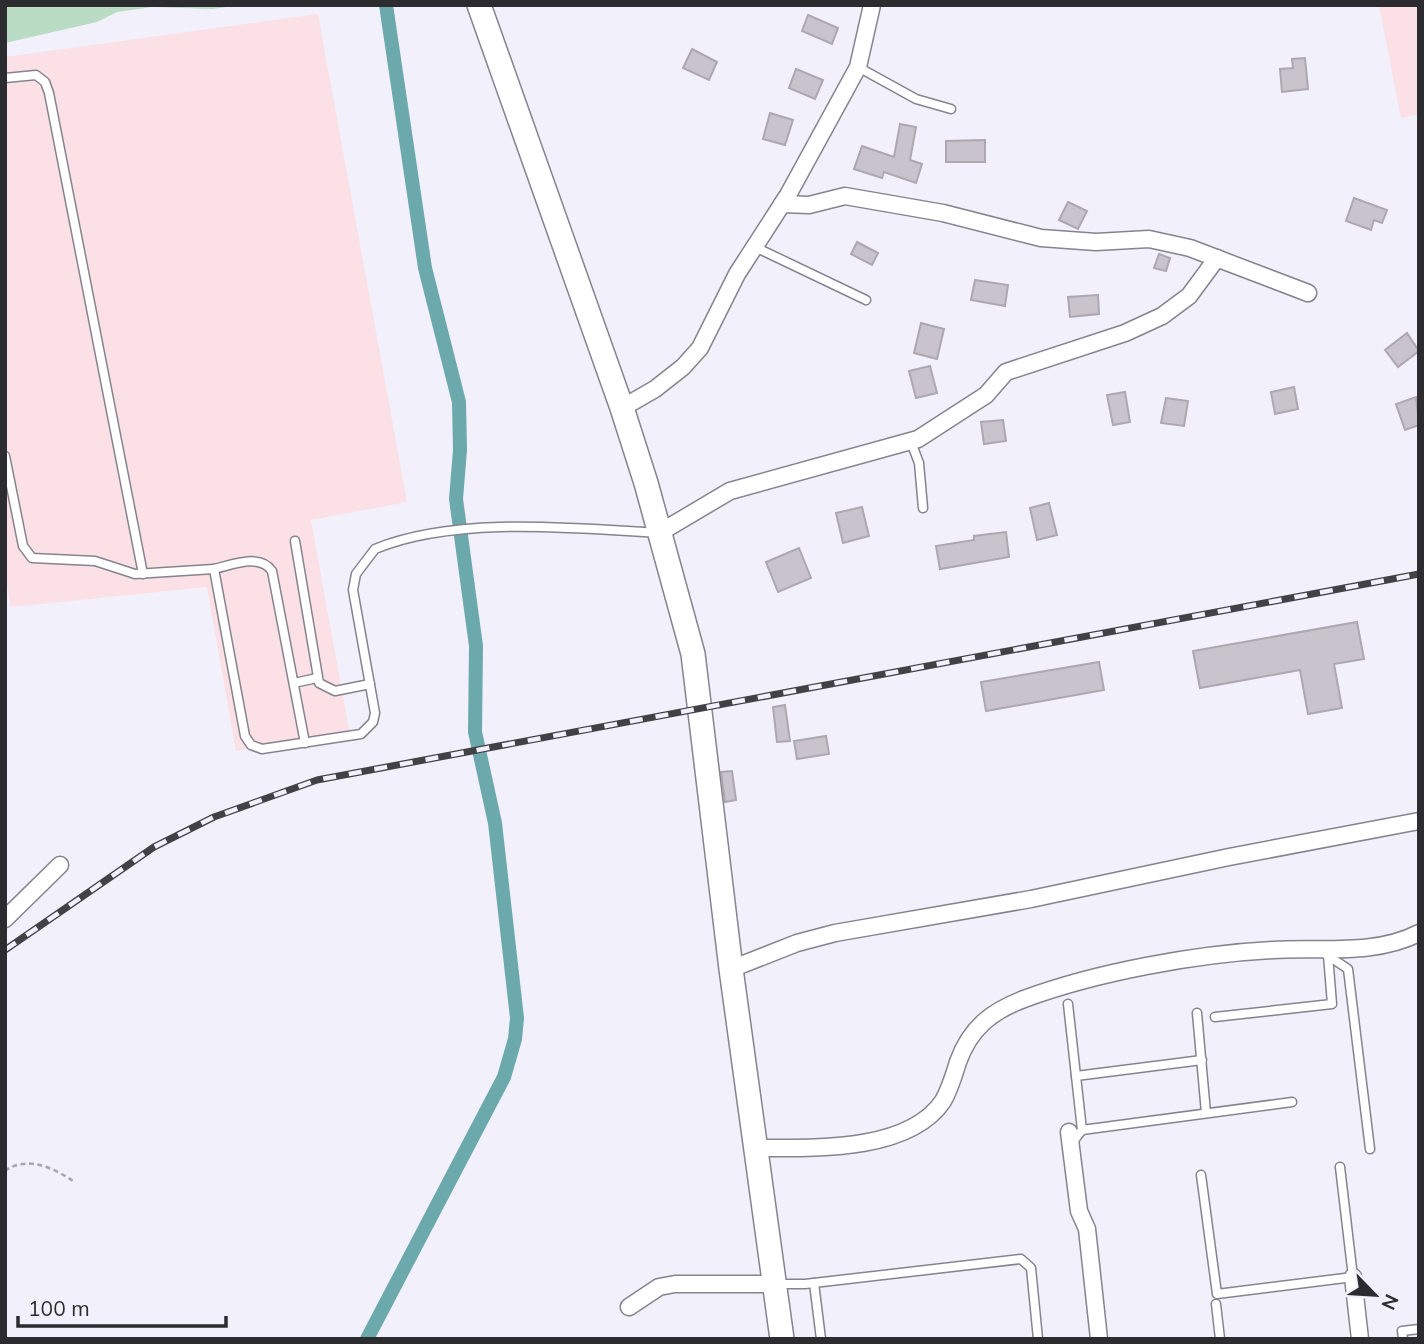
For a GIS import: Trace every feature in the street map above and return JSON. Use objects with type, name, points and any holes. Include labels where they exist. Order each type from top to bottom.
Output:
[{"type":"main road","points":[[479,5],[622,408],[696,668],[732,969],[782,1339]]},
{"type":"street","points":[[622,408],[655,389],[684,367],[700,348],[754,246],[782,204],[858,67],[872,5]]},
{"type":"street","points":[[782,204],[809,205],[845,197],[943,213],[1041,238],[1096,242],[1149,239],[1217,258],[1308,293]]},
{"type":"street","points":[[659,533],[730,491],[911,442],[986,395],[1006,372],[1125,333],[1162,316],[1189,296],[1217,258]]},
{"type":"street","points":[[732,969],[797,943],[835,933],[1031,899],[1229,857],[1419,821]]},
{"type":"street","points":[[5,919],[60,864]]},
{"type":"street","points":[[755,1148],[815,1148],[862,1143],[919,1124],[943,1100],[966,1042],[975,1027],[1025,999],[1086,981],[1178,961],[1272,950],[1323,952],[1377,946],[1419,933]]},
{"type":"street","points":[[1074,1135],[1079,1211],[1087,1229],[1099,1339]]},
{"type":"street","points":[[1353,1277],[1360,1339]]},
{"type":"street","points":[[629,1307],[659,1287],[674,1284],[775,1284]]},
{"type":"lane","points":[[858,67],[916,99],[951,109]]},
{"type":"lane","points":[[5,78],[36,75],[45,82],[49,93],[143,574]]},
{"type":"lane","points":[[754,246],[866,300]]},
{"type":"lane","points":[[911,442],[919,463],[922,508]]},
{"type":"lane","points":[[5,456],[23,546],[28,556],[96,561],[124,572],[143,574],[214,569],[257,561],[269,567],[305,743]]},
{"type":"lane","points":[[214,569],[244,736],[251,745],[262,750],[361,734],[368,729],[375,713],[353,590],[356,574],[375,549],[447,533],[536,526],[659,533]]},
{"type":"lane","points":[[295,541],[317,678],[322,686],[335,691],[370,684]]},
{"type":"lane","points":[[294,683],[317,678]]},
{"type":"lane","points":[[1215,1017],[1332,1004],[1323,952]]},
{"type":"lane","points":[[1323,952],[1348,969],[1370,1149]]},
{"type":"lane","points":[[1068,1004],[1076,1076],[1074,1135],[1292,1102]]},
{"type":"lane","points":[[1197,1013],[1206,1113]]},
{"type":"lane","points":[[1076,1076],[1202,1060]]},
{"type":"lane","points":[[1201,1175],[1217,1294],[1353,1277],[1340,1167]]},
{"type":"lane","points":[[775,1284],[814,1283],[1021,1259],[1031,1268],[1038,1339]]},
{"type":"lane","points":[[814,1283],[821,1339]]},
{"type":"lane","points":[[1216,1304],[1220,1339]]},
{"type":"lane","points":[[1403,1339],[1402,1331],[1419,1329]]},
{"type":"path","points":[[5,1171],[26,1163],[40,1165],[73,1181]]},
{"type":"shaded area","points":[[1379,5],[1419,5],[1419,114],[1401,118]]},
{"type":"shaded area","points":[[318,14],[407,502],[311,520],[349,730],[236,751],[207,587],[11,607],[5,573],[5,57]]},
{"type":"green space","points":[[5,5],[242,5],[212,9],[152,7],[117,12],[97,22],[5,43]]},
{"type":"building","points":[[808,15],[838,28],[832,44],[802,31]]},
{"type":"building","points":[[692,49],[717,62],[709,80],[683,68]]},
{"type":"building","points":[[1305,58],[1308,89],[1282,92],[1280,69],[1293,68],[1292,59]]},
{"type":"building","points":[[796,69],[823,80],[815,99],[789,88]]},
{"type":"building","points":[[770,113],[793,120],[785,145],[763,139]]},
{"type":"building","points":[[900,124],[916,127],[910,160],[922,164],[916,183],[884,172],[882,178],[854,169],[862,146],[894,157]]},
{"type":"building","points":[[985,140],[985,162],[946,162],[946,141]]},
{"type":"building","points":[[1354,198],[1387,210],[1382,223],[1374,220],[1371,230],[1346,221]]},
{"type":"building","points":[[1068,202],[1087,211],[1078,229],[1059,220]]},
{"type":"building","points":[[857,242],[878,253],[872,265],[851,254]]},
{"type":"building","points":[[1159,254],[1170,258],[1166,271],[1154,268]]},
{"type":"building","points":[[975,280],[1008,285],[1005,306],[971,300]]},
{"type":"building","points":[[1098,295],[1099,314],[1070,317],[1068,297]]},
{"type":"building","points":[[921,323],[944,329],[937,359],[914,353]]},
{"type":"building","points":[[1407,333],[1419,351],[1398,367],[1385,350]]},
{"type":"building","points":[[930,366],[937,393],[916,398],[909,371]]},
{"type":"building","points":[[1294,387],[1298,409],[1275,414],[1271,392]]},
{"type":"building","points":[[1125,392],[1130,422],[1113,425],[1107,395]]},
{"type":"building","points":[[1416,397],[1419,425],[1405,430],[1396,404]]},
{"type":"building","points":[[1166,398],[1188,401],[1184,426],[1161,423]]},
{"type":"building","points":[[1003,420],[1006,441],[984,444],[981,422]]},
{"type":"building","points":[[1049,503],[1057,535],[1037,540],[1030,508]]},
{"type":"building","points":[[862,507],[869,536],[843,543],[836,513]]},
{"type":"building","points":[[1006,532],[1009,557],[940,569],[936,546],[974,540],[974,536]]},
{"type":"building","points":[[799,548],[811,578],[778,592],[766,562]]},
{"type":"building","points":[[1357,622],[1364,659],[1334,664],[1342,708],[1308,714],[1300,670],[1200,688],[1193,651]]},
{"type":"building","points":[[1099,662],[1104,690],[986,711],[981,682]]},
{"type":"building","points":[[785,705],[790,741],[777,742],[773,707]]},
{"type":"building","points":[[826,736],[829,754],[797,759],[794,741]]},
{"type":"building","points":[[732,771],[736,800],[725,802],[721,772]]},
{"type":"waterway","points":[[367,1339],[504,1077],[515,1039],[517,1018],[495,823],[475,732],[476,646],[456,499],[460,450],[459,402],[425,268],[386,5]]},
{"type":"railway","points":[[5,950],[154,847],[214,817],[317,780],[1419,574]]}]
